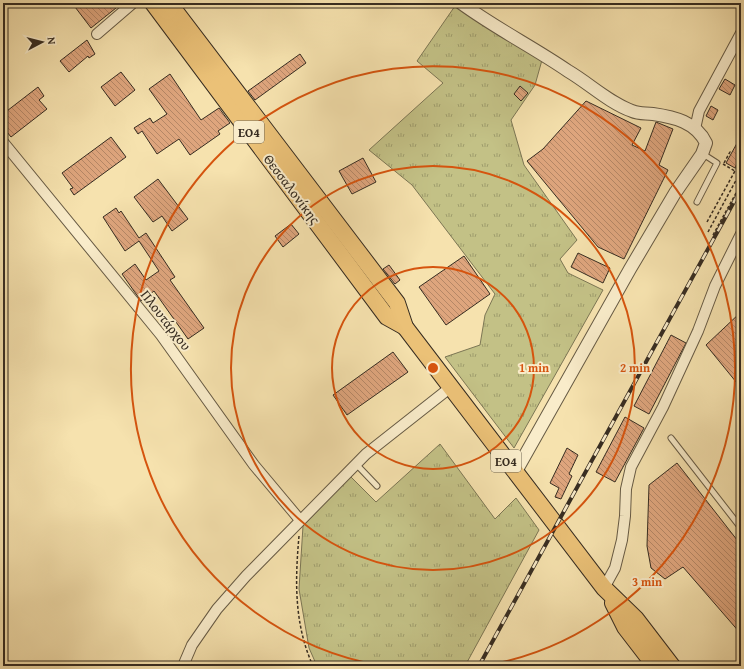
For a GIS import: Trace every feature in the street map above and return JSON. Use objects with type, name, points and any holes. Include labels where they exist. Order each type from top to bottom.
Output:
[{"type":"main road","name":"Θεσσαλονίκης","points":[[153,3],[387,317],[405,327]]},
{"type":"main road","name":"Θεσσαλονίκης","points":[[169,3],[397,303],[405,327]]},
{"type":"main road","name":"ΕΟ4","points":[[405,327],[606,591],[636,620],[672,666]]},
{"type":"main road","name":"ΕΟ4","points":[[606,591],[625,627],[655,666]]},
{"type":"street","points":[[97,34],[133,3]]},
{"type":"street","points":[[461,3],[504,32],[570,72],[600,94],[623,108],[640,114],[652,114],[672,118],[696,128],[701,132],[706,143],[702,154],[675,193],[630,269],[515,473]]},
{"type":"street","points":[[696,128],[699,111],[741,33]]},
{"type":"street","name":"Πλουτάρχου","points":[[3,142],[161,335],[254,465],[300,520]]},
{"type":"street","points":[[606,591],[615,568],[622,540],[626,489],[632,467],[698,331],[714,286],[741,234]]},
{"type":"street","points":[[182,666],[192,646],[217,609],[300,520],[366,454],[451,387]]},
{"type":"lane","points":[[697,202],[720,164],[702,154]]},
{"type":"lane","points":[[671,438],[741,528]]},
{"type":"lane","points":[[356,464],[377,486]]},
{"type":"path","points":[[732,153],[730,152],[720,164],[735,170]]},
{"type":"path","points":[[707,222],[741,159]]},
{"type":"path","points":[[708,232],[741,171]]},
{"type":"path","points":[[713,235],[741,184]]},
{"type":"path","points":[[300,520],[296,593],[299,625],[306,650],[313,666]]},
{"type":"green space","points":[[455,6],[542,60],[535,85],[511,120],[524,165],[577,240],[560,259],[568,273],[603,290],[514,448],[445,357],[480,345],[485,315],[495,294],[412,185],[369,150],[443,83],[417,61]]},
{"type":"green space","points":[[440,444],[495,519],[516,498],[539,530],[465,666],[317,666],[309,648],[299,589],[303,526],[350,476],[376,502]]},
{"type":"building","points":[[72,3],[112,3],[116,8],[91,28]]},
{"type":"building","points":[[87,40],[95,54],[89,58],[88,56],[69,72],[60,61]]},
{"type":"building","points":[[300,54],[306,63],[255,100],[248,91]]},
{"type":"building","points":[[121,72],[135,90],[115,106],[101,87]]},
{"type":"building","points":[[170,74],[201,120],[219,108],[230,123],[218,131],[220,134],[190,155],[179,139],[157,154],[142,131],[138,134],[134,128],[150,118],[153,123],[167,114],[149,89]]},
{"type":"building","points":[[725,79],[735,85],[730,95],[719,89]]},
{"type":"building","points":[[520,86],[528,93],[521,101],[514,94]]},
{"type":"building","points":[[38,87],[44,96],[39,100],[47,109],[11,137],[3,127],[3,114]]},
{"type":"building","points":[[586,101],[641,128],[632,145],[645,151],[656,122],[673,129],[659,165],[668,170],[624,259],[598,247],[527,161],[543,149]]},
{"type":"building","points":[[711,106],[718,110],[713,120],[706,116]]},
{"type":"building","points":[[741,136],[741,156],[735,168],[726,163]]},
{"type":"building","points":[[111,137],[126,157],[74,195],[70,189],[73,188],[62,173]]},
{"type":"building","points":[[363,158],[376,182],[352,194],[339,171]]},
{"type":"building","points":[[158,179],[188,219],[172,231],[162,216],[153,222],[134,197]]},
{"type":"building","points":[[116,208],[119,213],[121,211],[139,238],[146,233],[175,277],[170,280],[204,328],[188,339],[154,291],[141,301],[122,274],[135,264],[146,280],[159,271],[139,241],[125,251],[103,217]]},
{"type":"building","points":[[291,224],[299,234],[283,247],[275,236]]},
{"type":"building","points":[[578,253],[610,268],[603,283],[571,267]]},
{"type":"building","points":[[464,256],[490,294],[446,325],[419,287]]},
{"type":"building","points":[[389,265],[400,280],[395,284],[383,269]]},
{"type":"building","points":[[741,312],[741,388],[706,345]]},
{"type":"building","points":[[671,335],[686,343],[649,414],[634,406]]},
{"type":"building","points":[[393,352],[408,372],[347,415],[333,395]]},
{"type":"building","points":[[625,417],[644,428],[615,482],[596,472]]},
{"type":"building","points":[[567,448],[578,455],[569,474],[572,476],[561,499],[555,497],[559,488],[550,483]]},
{"type":"building","points":[[677,463],[741,545],[741,634],[683,567],[665,579],[651,568],[647,546],[649,485]]},
{"type":"railway","points":[[479,666],[741,189]]}]
